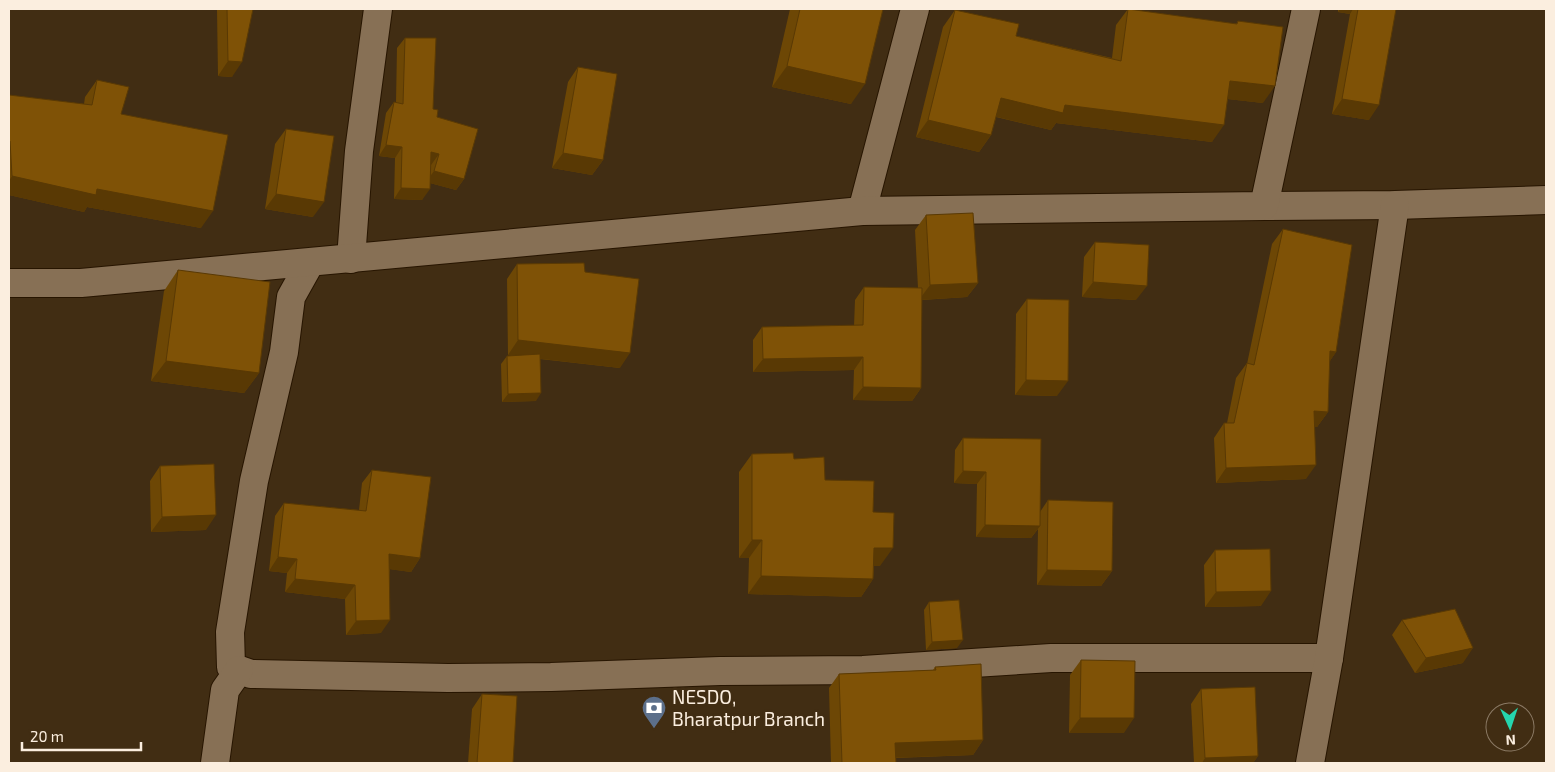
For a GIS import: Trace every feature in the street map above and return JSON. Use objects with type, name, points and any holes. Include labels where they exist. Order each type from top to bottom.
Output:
[{"type":"street","points":[[350,259],[359,151],[378,9]]},
{"type":"street","points":[[862,211],[915,9]]},
{"type":"street","points":[[1264,206],[1306,9]]},
{"type":"street","points":[[9,283],[81,283],[862,211],[1395,205],[1546,200]]},
{"type":"street","points":[[1310,763],[1329,658],[1395,205]]},
{"type":"street","points":[[310,263],[291,297],[284,352],[254,481],[230,632],[231,667],[251,674],[448,678],[720,671],[863,670],[1051,658],[1329,658]]},
{"type":"street","points":[[215,763],[225,690],[239,670]]},
{"type":"building","points":[[227,9],[253,9],[242,62],[228,61]]},
{"type":"building","points":[[800,9],[883,9],[865,84],[787,66]]},
{"type":"building","points":[[1128,9],[1237,24],[1238,21],[1283,27],[1275,86],[1230,81],[1224,125],[1065,105],[1063,113],[1001,98],[991,135],[928,120],[955,10],[1019,24],[1016,36],[1121,61]]},
{"type":"building","points":[[1358,9],[1396,9],[1379,105],[1342,99]]},
{"type":"building","points":[[405,38],[436,38],[433,109],[438,110],[437,117],[478,129],[464,179],[434,171],[439,154],[431,152],[430,189],[401,188],[402,147],[386,145],[394,102],[403,104]]},
{"type":"building","points":[[578,67],[617,74],[603,160],[563,153]]},
{"type":"building","points":[[97,80],[129,87],[121,114],[228,135],[213,211],[97,189],[96,195],[12,176],[9,140],[9,95],[92,105]]},
{"type":"building","points":[[286,129],[334,136],[324,202],[276,194]]},
{"type":"building","points":[[973,213],[978,283],[930,285],[926,215]]},
{"type":"building","points":[[1283,229],[1352,245],[1336,352],[1330,351],[1328,412],[1314,411],[1316,465],[1226,468],[1224,423],[1234,423],[1247,363],[1254,365]]},
{"type":"building","points":[[1095,242],[1149,245],[1147,286],[1093,282]]},
{"type":"building","points":[[584,263],[585,272],[639,279],[630,353],[518,340],[517,264]]},
{"type":"building","points":[[178,270],[270,282],[259,373],[166,361]]},
{"type":"building","points":[[864,287],[922,288],[921,388],[863,387],[863,357],[763,359],[762,327],[863,325]]},
{"type":"building","points":[[1027,299],[1069,300],[1068,381],[1026,380]]},
{"type":"building","points":[[540,354],[541,393],[508,394],[507,356]]},
{"type":"building","points":[[963,438],[1041,439],[1040,526],[985,525],[986,472],[963,471]]},
{"type":"building","points":[[793,453],[794,459],[824,457],[825,480],[874,481],[873,512],[894,513],[893,548],[874,548],[873,579],[761,576],[762,540],[752,540],[752,454]]},
{"type":"building","points":[[214,464],[216,515],[162,517],[160,466]]},
{"type":"building","points":[[372,470],[431,477],[420,558],[389,554],[390,620],[356,621],[355,585],[295,579],[297,559],[278,557],[284,503],[366,511]]},
{"type":"building","points":[[1048,500],[1113,502],[1112,571],[1047,570]]},
{"type":"building","points":[[1270,549],[1271,591],[1216,592],[1215,550]]},
{"type":"building","points":[[959,600],[963,640],[932,642],[929,602]]},
{"type":"building","points":[[1455,609],[1473,648],[1426,658],[1402,620]]},
{"type":"building","points":[[1081,660],[1135,661],[1134,718],[1080,718]]},
{"type":"building","points":[[981,664],[983,740],[895,743],[896,763],[842,763],[839,674],[936,670],[935,667]]},
{"type":"building","points":[[1255,687],[1258,756],[1205,758],[1201,689]]},
{"type":"building","points":[[482,694],[517,696],[513,763],[477,763]]},
{"type":"place","name":"NESDO, Bharatpur Branch","points":[[654,729]]}]
